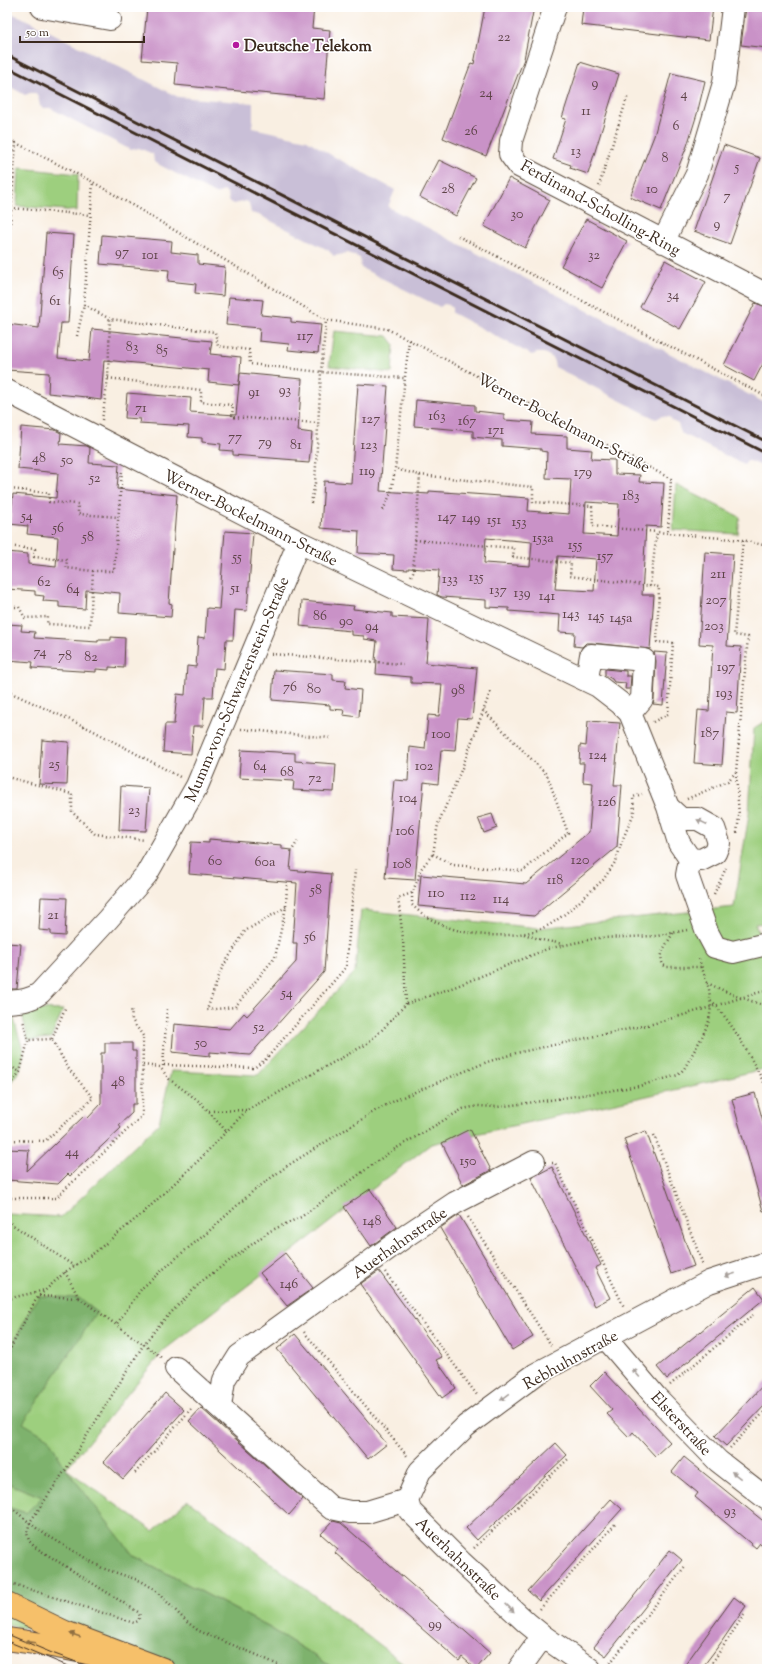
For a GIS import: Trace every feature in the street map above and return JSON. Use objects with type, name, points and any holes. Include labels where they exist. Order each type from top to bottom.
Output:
[{"type":"main road","points":[[7,1604],[65,1632],[163,1669]]},
{"type":"main road","points":[[7,1639],[36,1642],[99,1655],[149,1669]]},
{"type":"street","points":[[42,7],[110,19]]},
{"type":"street","name":"Ferdinand-Scholling-Ring","points":[[555,7],[511,141],[510,154],[519,166],[767,296]]},
{"type":"street","points":[[663,242],[696,174],[724,82],[733,7]]},
{"type":"street","name":"Werner-Bockelmann-Straße","points":[[7,391],[99,440],[299,542],[587,679],[609,693],[634,722],[668,807],[679,843],[690,859]]},
{"type":"street","name":"Mumm-von-Schwarzenstein-Straße","points":[[13,1001],[35,997],[62,970],[146,875],[197,786],[299,542]]},
{"type":"street","points":[[587,679],[591,655],[644,660],[642,699],[634,722]]},
{"type":"street","points":[[668,807],[681,819],[698,819],[714,828],[719,843],[715,853],[701,860],[690,859],[687,874],[707,932],[716,947],[733,952],[767,944]]},
{"type":"street","name":"Auerhahnstraße","points":[[212,1400],[239,1356],[410,1233],[455,1203],[534,1162]]},
{"type":"street","name":"Rebhuhnstraße","points":[[407,1500],[420,1472],[466,1426],[536,1374],[709,1282],[767,1263]]},
{"type":"street","name":"Elsterstraße","points":[[606,1337],[656,1397],[718,1461],[767,1499]]},
{"type":"street","name":"Auerhahnstraße","points":[[176,1368],[331,1508],[350,1512],[367,1512],[407,1500],[410,1511],[460,1561],[535,1630],[590,1669]]},
{"type":"street","points":[[519,1669],[535,1630]]},
{"type":"path","points":[[592,204],[628,95]]},
{"type":"path","name":"Werner-Bockelmann-Straße","points":[[7,137],[93,182],[326,320],[387,329],[671,479],[668,533]]},
{"type":"path","points":[[7,267],[16,143]]},
{"type":"path","points":[[77,336],[84,305],[93,182]]},
{"type":"path","points":[[11,208],[90,214]]},
{"type":"path","points":[[458,236],[767,397]]},
{"type":"path","points":[[84,305],[110,319],[216,332],[218,346],[249,350],[250,364],[321,372],[404,378]]},
{"type":"path","points":[[99,440],[108,378],[110,319]]},
{"type":"path","points":[[311,503],[315,483],[321,372],[326,320]]},
{"type":"path","points":[[383,510],[391,493],[395,469],[409,340]]},
{"type":"path","points":[[108,378],[201,390],[201,402],[233,405],[232,417],[318,423]]},
{"type":"path","points":[[7,546],[35,548],[34,557],[67,560],[66,568],[93,571],[114,571],[124,452]]},
{"type":"path","points":[[395,469],[420,475],[533,487],[533,502],[592,506],[592,526],[743,540],[767,546]]},
{"type":"path","points":[[405,593],[413,572],[420,475]]},
{"type":"path","points":[[10,489],[49,493],[49,502],[78,504],[78,514],[119,517]]},
{"type":"path","points":[[650,586],[657,532]]},
{"type":"path","points":[[415,540],[514,548],[513,557],[571,563],[570,576],[659,587],[657,642],[673,643],[668,714],[634,722]]},
{"type":"path","points":[[668,807],[728,781],[736,772],[748,637],[734,635],[743,540]]},
{"type":"path","points":[[7,607],[19,607],[25,618],[48,617],[47,624],[90,626],[93,571]]},
{"type":"path","points":[[253,652],[403,664]]},
{"type":"path","points":[[491,690],[462,768],[438,824],[433,854],[420,870],[412,893],[412,905],[430,919],[443,925],[473,934],[523,934],[534,932],[550,924],[603,880],[616,861],[622,841],[634,814],[633,797],[660,787]]},
{"type":"path","points":[[7,691],[90,730],[197,786]]},
{"type":"path","points":[[433,854],[452,865],[524,871],[568,833],[548,775],[483,710]]},
{"type":"path","points":[[222,727],[330,738]]},
{"type":"path","points":[[7,776],[72,794],[72,812],[95,834],[165,843]]},
{"type":"path","points":[[291,852],[299,839]]},
{"type":"path","points":[[143,1065],[254,1068],[266,1059],[346,967],[355,870]]},
{"type":"path","points":[[286,907],[245,931],[222,970],[207,1010],[235,1007],[275,957],[286,907],[287,882]]},
{"type":"path","points":[[406,1004],[403,940],[398,898],[412,893]]},
{"type":"path","points":[[7,1355],[39,1296],[65,1272],[100,1249],[143,1213],[199,1160],[247,1110],[365,1045],[381,1031],[406,1004],[457,986],[547,949],[564,944],[598,938],[657,936],[690,929],[703,920]]},
{"type":"path","points":[[673,933],[661,955],[660,959],[663,966],[702,967]]},
{"type":"path","points":[[523,934],[542,940],[564,944]]},
{"type":"path","points":[[7,1582],[134,1623],[138,1621],[140,1616],[138,1612],[35,1547],[29,1541],[28,1533],[30,1522],[66,1469],[144,1344],[160,1324],[202,1281],[270,1231],[301,1217],[390,1152],[463,1109],[478,1106],[497,1107],[639,1086],[678,1075],[684,1069],[709,1021],[711,1001],[700,963]]},
{"type":"path","points":[[707,983],[742,998],[767,1006]]},
{"type":"path","points":[[116,1325],[142,1288],[182,1252],[207,1233],[252,1192],[287,1166],[375,1111],[398,1099],[487,1062],[516,1054],[652,1024],[767,990]]},
{"type":"path","points":[[7,1088],[20,1072],[28,1040],[13,1001]]},
{"type":"path","points":[[711,1001],[716,1005],[734,1028],[767,1088]]},
{"type":"path","points":[[52,1039],[66,1006]]},
{"type":"path","points":[[7,1198],[56,1198],[142,1116],[143,1036],[132,1020],[131,1008]]},
{"type":"path","points":[[167,1009],[162,1066],[166,1076],[193,1095],[209,1110],[226,1131]]},
{"type":"path","points":[[28,1040],[52,1039]]},
{"type":"path","points":[[7,1140],[45,1141],[93,1098],[68,1068],[52,1039]]},
{"type":"path","points":[[7,1064],[20,1072]]},
{"type":"path","points":[[209,1110],[247,1110]]},
{"type":"path","points":[[654,1134],[709,1282]]},
{"type":"path","points":[[555,1163],[632,1324]]},
{"type":"path","points":[[465,1212],[562,1361]]},
{"type":"path","points":[[7,1221],[74,1266]]},
{"type":"path","points":[[382,1268],[488,1410]]},
{"type":"path","points":[[65,1272],[79,1298],[176,1368]]},
{"type":"path","points":[[7,1299],[46,1290]]},
{"type":"path","points":[[39,1296],[79,1298]]},
{"type":"path","points":[[656,1397],[754,1315]]},
{"type":"path","points":[[303,1331],[420,1472]]},
{"type":"path","points":[[135,1473],[212,1400]]},
{"type":"path","points":[[718,1461],[767,1410]]},
{"type":"path","points":[[460,1561],[568,1459]]},
{"type":"path","points":[[7,1507],[14,1510],[40,1531],[102,1568],[141,1581],[154,1589],[187,1622],[199,1631],[287,1669]]},
{"type":"path","points":[[535,1630],[616,1523]]},
{"type":"path","points":[[605,1669],[686,1565]]},
{"type":"path","points":[[708,1669],[744,1615]]},
{"type":"shaded area","points":[[7,12],[21,17],[178,97],[253,103],[253,128],[307,140],[395,190],[388,207],[767,404],[767,468],[750,461],[747,461],[744,465],[681,433],[678,424],[672,421],[670,417],[662,416],[656,419],[555,367],[553,358],[544,353],[532,355],[452,313],[452,308],[449,305],[444,304],[440,307],[361,268],[360,258],[348,253],[334,256],[328,250],[259,215],[251,213],[249,203],[246,201],[234,204],[229,201],[228,194],[224,191],[215,194],[154,162],[153,154],[139,148],[131,150],[50,108],[43,108],[40,106],[38,96],[35,93],[25,95],[7,85]]},
{"type":"green space","points":[[19,168],[78,174],[77,211],[17,206]]},
{"type":"green space","points":[[334,331],[388,336],[394,344],[392,373],[329,366]]},
{"type":"green space","points":[[676,485],[740,517],[738,534],[673,530]]},
{"type":"green space","points":[[767,720],[767,923],[755,924],[767,953],[767,1068],[431,1144],[163,1351],[66,1469],[153,1531],[188,1500],[411,1669],[335,1669],[270,1628],[134,1556],[42,1497],[26,1513],[7,1507],[7,1214],[61,1217],[159,1123],[171,1071],[258,1075],[355,972],[361,910],[539,928],[734,907],[749,814],[754,728]]},
{"type":"green space","points":[[21,1009],[63,1010],[51,1038],[28,1040]]},
{"type":"green space","points":[[7,1016],[13,1016],[24,1053],[20,1070],[8,1086]]},
{"type":"green space","points":[[39,1296],[79,1298],[97,1312],[23,1423],[48,1438],[66,1469],[134,1556],[270,1628],[335,1669],[163,1669],[7,1604],[7,1507],[26,1513],[42,1497],[7,1483],[7,1355]]},
{"type":"green space","points":[[7,1613],[37,1631],[7,1625]]},
{"type":"building","name":"Deutsche Telekom","points":[[147,7],[314,7],[312,28],[330,30],[324,99],[175,85],[177,63],[142,60]]},
{"type":"building","points":[[485,7],[534,7],[524,59],[486,156],[443,138],[471,63],[474,64]]},
{"type":"building","points":[[583,7],[713,7],[709,40],[581,25]]},
{"type":"building","points":[[746,7],[767,8],[767,48],[741,45]]},
{"type":"building","points":[[580,62],[619,74],[588,174],[570,168],[571,165],[553,159],[566,119],[562,118]]},
{"type":"building","points":[[671,73],[705,81],[687,146],[661,210],[630,197],[654,136]]},
{"type":"building","points":[[724,145],[760,158],[730,244],[694,231]]},
{"type":"building","points":[[439,160],[476,178],[456,216],[420,197]]},
{"type":"building","points":[[509,178],[550,200],[525,248],[484,226]]},
{"type":"building","points":[[586,219],[627,241],[602,288],[561,266]]},
{"type":"building","points":[[46,233],[74,235],[68,323],[61,323],[58,358],[89,361],[92,329],[212,341],[210,354],[241,357],[239,385],[208,382],[209,370],[104,360],[101,400],[48,393],[49,373],[7,370],[7,324],[39,328]]},
{"type":"building","points":[[102,235],[172,241],[171,252],[198,255],[198,264],[225,267],[223,296],[195,293],[196,284],[168,281],[169,270],[100,264]]},
{"type":"building","points":[[665,260],[706,282],[680,329],[640,307]]},
{"type":"building","points":[[229,297],[263,300],[261,315],[291,318],[291,322],[321,325],[318,353],[288,350],[289,344],[259,341],[260,328],[226,325]]},
{"type":"building","points":[[755,303],[767,307],[767,356],[754,381],[724,365]]},
{"type":"building","points":[[240,373],[302,379],[298,431],[312,433],[309,463],[296,462],[296,460],[233,455],[233,451],[220,450],[221,444],[202,442],[202,438],[188,437],[189,426],[139,423],[140,419],[125,418],[127,393],[191,398],[190,412],[236,415]]},
{"type":"building","points":[[358,384],[388,386],[380,491],[429,494],[429,491],[529,498],[528,511],[569,514],[571,479],[546,478],[547,452],[541,451],[541,449],[502,446],[502,440],[473,437],[473,431],[414,426],[416,400],[475,405],[475,411],[504,414],[504,420],[533,422],[532,434],[567,436],[567,448],[592,450],[591,459],[615,460],[615,474],[640,475],[639,482],[664,483],[661,527],[646,526],[642,595],[654,595],[650,649],[592,643],[586,643],[582,647],[574,646],[575,633],[559,632],[560,615],[509,611],[509,608],[486,607],[486,600],[442,597],[437,595],[439,570],[408,568],[408,570],[393,569],[394,555],[358,553],[359,531],[321,528],[324,481],[351,483]],"holes":[[[586,502],[619,504],[617,536],[584,534]],[[486,538],[532,542],[530,566],[484,563]],[[558,556],[596,559],[594,591],[555,589]]]},
{"type":"building","points":[[21,427],[55,430],[61,433],[60,444],[87,446],[90,448],[89,463],[119,465],[117,489],[177,495],[169,603],[172,604],[171,617],[119,613],[120,593],[86,590],[85,609],[59,607],[59,602],[43,601],[44,596],[35,595],[35,591],[7,589],[7,552],[28,554],[28,564],[56,567],[58,537],[27,534],[28,526],[10,524],[13,494],[56,498],[58,473],[18,469]]},
{"type":"building","points":[[225,531],[253,533],[247,611],[235,610],[233,640],[226,640],[224,669],[215,668],[213,697],[205,697],[203,726],[193,726],[191,754],[163,752],[165,724],[174,724],[177,694],[185,695],[187,666],[196,667],[198,637],[205,638],[207,608],[219,609]]},
{"type":"building","points":[[705,552],[733,554],[727,646],[741,647],[737,713],[726,712],[722,765],[694,763],[698,710],[709,711],[713,645],[699,644]]},
{"type":"building","points":[[302,601],[354,606],[353,609],[392,613],[392,617],[429,619],[426,663],[477,668],[472,719],[458,718],[455,751],[441,750],[438,784],[424,782],[415,880],[385,878],[394,780],[408,781],[410,747],[425,749],[428,715],[439,716],[442,684],[411,683],[411,677],[376,674],[377,660],[375,660],[377,641],[364,639],[364,636],[351,635],[351,631],[300,626]]},
{"type":"building","points":[[7,624],[22,625],[21,631],[35,632],[34,638],[98,642],[98,640],[111,640],[111,637],[125,638],[124,668],[109,667],[109,670],[96,669],[96,672],[32,668],[33,662],[7,660]]},
{"type":"building","points":[[654,652],[667,653],[663,705],[653,704],[656,661]]},
{"type":"building","points":[[605,669],[626,671],[626,676],[631,676],[630,689],[625,689],[626,683],[614,682],[605,675]]},
{"type":"building","points":[[274,670],[333,674],[333,680],[346,681],[345,688],[361,690],[359,717],[343,715],[344,710],[330,709],[330,705],[272,700]]},
{"type":"building","points":[[588,721],[620,723],[614,785],[622,785],[617,847],[534,916],[418,906],[421,875],[526,884],[589,832],[593,783],[583,782],[584,763],[579,763],[580,745],[586,746]]},
{"type":"building","points":[[42,740],[69,742],[67,785],[39,784]]},
{"type":"building","points":[[241,750],[295,753],[295,761],[336,764],[334,792],[293,790],[294,781],[239,778]]},
{"type":"building","points":[[121,786],[149,788],[146,831],[119,830]]},
{"type":"building","points":[[492,814],[497,828],[484,833],[478,818]]},
{"type":"building","points":[[209,839],[282,845],[282,849],[292,850],[290,870],[331,874],[324,972],[250,1055],[210,1052],[210,1056],[172,1052],[174,1024],[230,1029],[244,1013],[247,1016],[296,962],[297,943],[293,943],[297,883],[189,874],[191,842],[209,843]]},
{"type":"building","points":[[41,897],[67,898],[65,936],[51,935],[51,931],[39,930]]},
{"type":"building","points":[[7,943],[21,944],[17,989],[7,989]]},
{"type":"building","points":[[105,1043],[132,1043],[132,1051],[136,1051],[136,1104],[132,1104],[132,1113],[119,1125],[121,1128],[70,1176],[68,1174],[58,1184],[7,1180],[7,1149],[29,1150],[27,1171],[85,1115],[88,1118],[101,1104],[101,1053],[105,1053]]},
{"type":"building","points":[[755,1093],[765,1128],[767,1128],[767,1210],[763,1211],[732,1099]]},
{"type":"building","points":[[470,1129],[491,1170],[463,1185],[442,1143]]},
{"type":"building","points":[[646,1131],[694,1266],[671,1274],[624,1139]]},
{"type":"building","points":[[552,1167],[601,1265],[595,1268],[610,1298],[595,1306],[531,1178]]},
{"type":"building","points":[[370,1189],[397,1227],[371,1246],[344,1207]]},
{"type":"building","points":[[459,1215],[533,1337],[512,1350],[440,1228]]},
{"type":"building","points":[[285,1253],[313,1288],[287,1306],[260,1273]]},
{"type":"building","points":[[379,1271],[442,1357],[436,1360],[456,1388],[442,1398],[360,1284]]},
{"type":"building","points":[[755,1287],[764,1299],[667,1379],[657,1367]]},
{"type":"building","points":[[295,1334],[387,1444],[368,1459],[277,1349]]},
{"type":"building","points":[[604,1372],[670,1442],[655,1456],[633,1432],[629,1437],[607,1414],[612,1410],[590,1386]]},
{"type":"building","points":[[767,1381],[767,1403],[726,1446],[715,1436]]},
{"type":"building","points":[[165,1393],[184,1410],[123,1479],[104,1462]]},
{"type":"building","points":[[201,1408],[303,1499],[289,1515],[189,1421]]},
{"type":"building","points":[[556,1443],[567,1455],[477,1540],[466,1528]]},
{"type":"building","points":[[684,1457],[767,1524],[767,1549],[760,1543],[756,1548],[695,1497],[698,1493],[672,1472]]},
{"type":"building","points":[[611,1499],[622,1509],[539,1601],[528,1591]]},
{"type":"building","points":[[333,1521],[341,1523],[490,1653],[476,1669],[462,1657],[459,1661],[335,1553],[338,1549],[321,1534]]},
{"type":"building","points":[[670,1550],[682,1560],[606,1656],[594,1647]]},
{"type":"building","points":[[734,1597],[746,1606],[720,1644],[701,1669],[682,1669]]},
{"type":"tram line","points":[[7,1634],[95,1669]]},
{"type":"tram line","points":[[7,1641],[75,1669]]},
{"type":"railway","points":[[7,55],[767,442]]},
{"type":"railway","points":[[7,67],[767,454]]},
{"type":"place","name":"Deutsche Telekom","points":[[236,45]]}]
